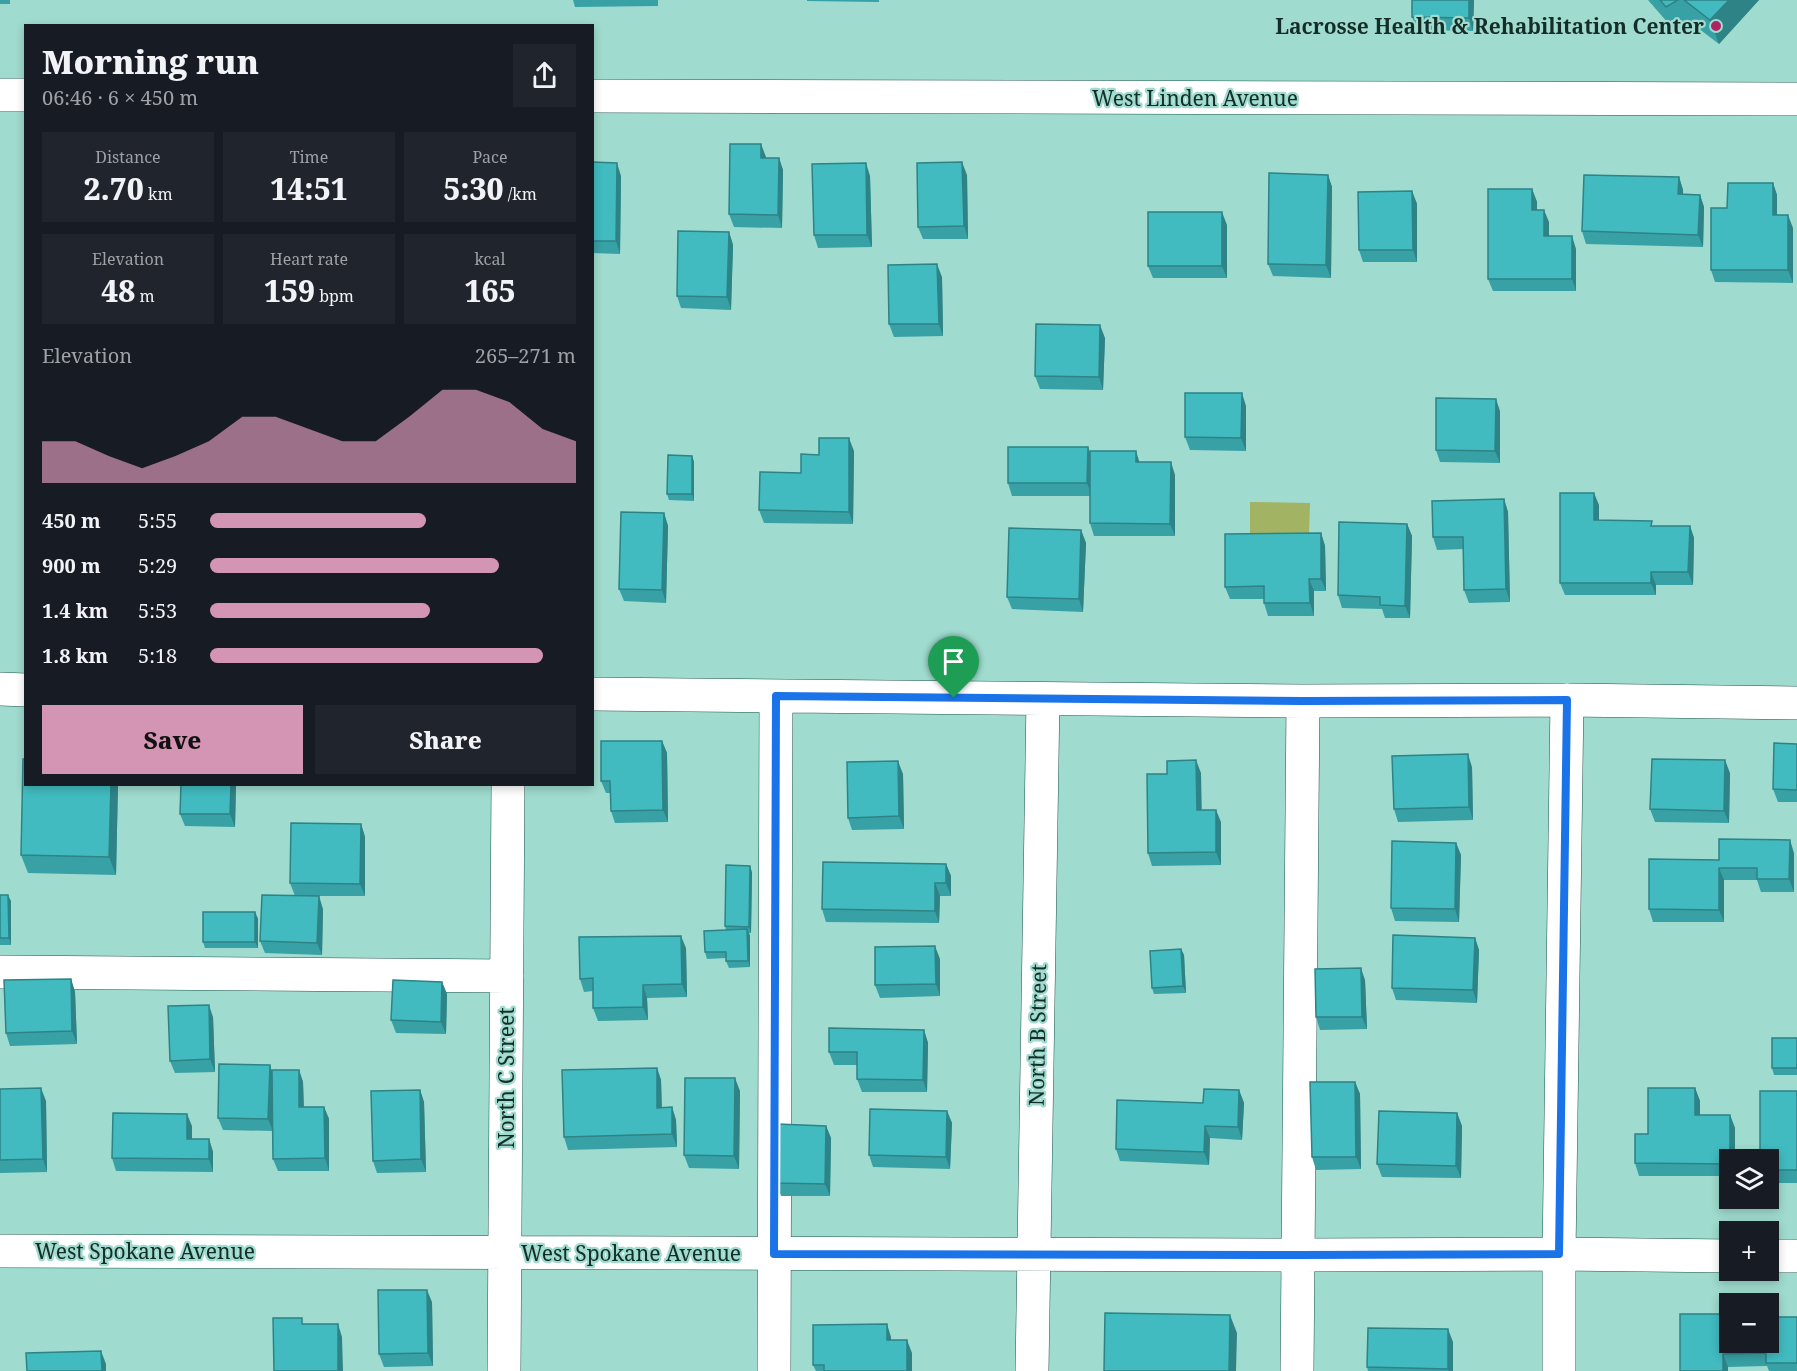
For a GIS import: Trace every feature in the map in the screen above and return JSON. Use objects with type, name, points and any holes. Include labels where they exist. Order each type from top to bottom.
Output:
[{"type":"street","points":[[0,95],[24,95]]},
{"type":"street","name":"West Linden Avenue","points":[[594,96],[1797,99]]},
{"type":"street","points":[[0,689],[24,690]]},
{"type":"street","points":[[594,694],[1797,703]]},
{"type":"street","points":[[774,1371],[776,696]]},
{"type":"street","name":"North B Street","points":[[1032,1371],[1043,699]]},
{"type":"street","points":[[1559,1371],[1567,700]]},
{"type":"street","points":[[1297,1371],[1303,701]]},
{"type":"street","name":"North C Street","points":[[504,1371],[508,786]]},
{"type":"street","points":[[0,972],[507,976]]},
{"type":"street","name":"West Spokane Avenue","points":[[0,1251],[1719,1256]]},
{"type":"street","points":[[1779,1256],[1797,1256]]},
{"type":"shaded area","points":[[1250,502],[1310,503],[1309,534],[1250,534]]},
{"type":"building","points":[[1412,0],[1469,0],[1469,18],[1412,17]]},
{"type":"building","points":[[1660,0],[1678,0],[1666,7]]},
{"type":"building","points":[[1684,0],[1729,0],[1710,20]]},
{"type":"building","points":[[730,144],[761,144],[761,158],[779,158],[778,215],[729,214]]},
{"type":"building","points":[[594,162],[617,163],[616,241],[594,241]]},
{"type":"building","points":[[962,162],[964,226],[918,227],[917,163]]},
{"type":"building","points":[[866,163],[867,235],[814,235],[812,164]]},
{"type":"building","points":[[1269,173],[1328,175],[1326,265],[1268,264]]},
{"type":"building","points":[[1584,175],[1679,177],[1678,194],[1700,195],[1698,235],[1582,231]]},
{"type":"building","points":[[1728,183],[1773,183],[1773,215],[1788,215],[1788,270],[1711,270],[1711,208],[1727,208]]},
{"type":"building","points":[[1488,189],[1532,189],[1532,210],[1544,210],[1544,236],[1572,236],[1572,279],[1488,279]]},
{"type":"building","points":[[1412,191],[1413,250],[1359,250],[1358,192]]},
{"type":"building","points":[[1148,212],[1222,212],[1222,266],[1148,266]]},
{"type":"building","points":[[678,231],[729,232],[727,297],[677,296]]},
{"type":"building","points":[[937,264],[939,324],[889,324],[888,265]]},
{"type":"building","points":[[1036,324],[1100,325],[1099,377],[1035,376]]},
{"type":"building","points":[[1185,393],[1242,393],[1241,438],[1185,437]]},
{"type":"building","points":[[1436,398],[1496,399],[1495,451],[1436,450]]},
{"type":"building","points":[[819,438],[849,438],[849,512],[759,510],[760,472],[801,473],[801,454],[819,455]]},
{"type":"building","points":[[1008,447],[1088,447],[1087,483],[1008,483]]},
{"type":"building","points":[[1090,451],[1136,451],[1136,462],[1171,462],[1170,524],[1090,523]]},
{"type":"building","points":[[668,455],[692,456],[692,494],[667,494]]},
{"type":"building","points":[[1560,493],[1594,493],[1594,520],[1652,521],[1651,526],[1690,526],[1688,572],[1651,572],[1651,583],[1560,583]]},
{"type":"building","points":[[1504,499],[1506,589],[1464,590],[1463,537],[1433,537],[1432,501]]},
{"type":"building","points":[[621,512],[664,513],[662,590],[619,589]]},
{"type":"building","points":[[1339,522],[1407,524],[1405,606],[1380,605],[1380,597],[1338,595]]},
{"type":"building","points":[[1009,528],[1081,530],[1079,599],[1007,597]]},
{"type":"building","points":[[1321,533],[1321,579],[1309,579],[1310,603],[1264,603],[1264,586],[1225,587],[1225,534]]},
{"type":"building","points":[[601,741],[662,741],[663,810],[611,811],[610,781],[601,781]]},
{"type":"building","points":[[1774,743],[1797,744],[1797,790],[1773,789]]},
{"type":"building","points":[[1468,754],[1469,807],[1394,809],[1392,756]]},
{"type":"building","points":[[23,759],[24,786],[111,786],[109,857],[21,855]]},
{"type":"building","points":[[1652,759],[1725,760],[1724,811],[1650,809]]},
{"type":"building","points":[[1196,760],[1197,810],[1216,810],[1216,852],[1148,853],[1147,774],[1167,774],[1167,761]]},
{"type":"building","points":[[898,761],[899,816],[848,818],[847,762]]},
{"type":"building","points":[[181,786],[231,786],[230,814],[180,814]]},
{"type":"building","points":[[291,823],[361,824],[360,884],[290,883]]},
{"type":"building","points":[[1719,839],[1790,840],[1789,879],[1757,879],[1757,868],[1719,868],[1719,910],[1649,909],[1649,859],[1719,860]]},
{"type":"building","points":[[1392,841],[1456,843],[1455,909],[1391,908]]},
{"type":"building","points":[[823,862],[946,864],[946,883],[935,883],[935,911],[822,909]]},
{"type":"building","points":[[726,865],[750,866],[749,927],[725,926]]},
{"type":"building","points":[[0,895],[8,895],[9,938],[0,938]]},
{"type":"building","points":[[262,895],[319,896],[317,943],[260,941]]},
{"type":"building","points":[[203,912],[255,912],[255,942],[203,942]]},
{"type":"building","points":[[747,929],[748,961],[726,961],[726,952],[705,952],[704,931]]},
{"type":"building","points":[[1393,935],[1475,938],[1473,990],[1392,988]]},
{"type":"building","points":[[681,936],[682,984],[643,985],[643,1007],[593,1008],[593,978],[580,979],[579,937]]},
{"type":"building","points":[[935,946],[936,984],[875,985],[875,947]]},
{"type":"building","points":[[1181,949],[1183,986],[1152,988],[1150,951]]},
{"type":"building","points":[[1361,968],[1362,1017],[1316,1017],[1315,969]]},
{"type":"building","points":[[71,979],[72,1031],[6,1033],[4,980]]},
{"type":"building","points":[[393,980],[442,982],[441,1022],[391,1020]]},
{"type":"building","points":[[209,1005],[210,1059],[170,1061],[168,1006]]},
{"type":"building","points":[[829,1028],[924,1030],[923,1080],[857,1079],[857,1052],[829,1052]]},
{"type":"building","points":[[1772,1038],[1797,1038],[1797,1068],[1772,1068]]},
{"type":"building","points":[[219,1064],[270,1065],[268,1119],[218,1118]]},
{"type":"building","points":[[657,1068],[657,1108],[672,1107],[672,1134],[564,1137],[562,1070]]},
{"type":"building","points":[[272,1070],[299,1070],[299,1107],[324,1107],[325,1158],[273,1159]]},
{"type":"building","points":[[685,1078],[735,1078],[734,1156],[684,1155]]},
{"type":"building","points":[[1310,1082],[1355,1082],[1356,1157],[1312,1157]]},
{"type":"building","points":[[41,1088],[43,1159],[0,1160],[0,1089]]},
{"type":"building","points":[[1648,1088],[1695,1088],[1695,1115],[1730,1115],[1730,1149],[1719,1149],[1719,1164],[1635,1163],[1635,1134],[1648,1134]]},
{"type":"building","points":[[1204,1089],[1239,1090],[1238,1127],[1205,1126],[1204,1152],[1116,1149],[1117,1100],[1203,1103]]},
{"type":"building","points":[[420,1090],[421,1159],[373,1161],[371,1091]]},
{"type":"building","points":[[1760,1091],[1797,1091],[1797,1170],[1779,1170],[1779,1149],[1760,1149]]},
{"type":"building","points":[[870,1109],[947,1111],[946,1157],[869,1155]]},
{"type":"building","points":[[1379,1111],[1457,1113],[1456,1166],[1377,1164]]},
{"type":"building","points":[[113,1113],[187,1114],[187,1139],[209,1139],[209,1159],[112,1158]]},
{"type":"building","points":[[777,1124],[826,1126],[825,1184],[776,1183]]},
{"type":"building","points":[[378,1290],[427,1290],[428,1353],[379,1354]]},
{"type":"building","points":[[1105,1313],[1230,1315],[1229,1371],[1104,1371]]},
{"type":"building","points":[[1680,1314],[1719,1314],[1719,1353],[1766,1353],[1723,1354],[1723,1371],[1680,1371]]},
{"type":"building","points":[[1779,1317],[1797,1317],[1797,1363],[1766,1363],[1766,1353],[1779,1353]]},
{"type":"building","points":[[273,1318],[302,1318],[302,1324],[338,1324],[338,1371],[274,1371]]},
{"type":"building","points":[[887,1324],[887,1340],[907,1340],[907,1371],[824,1371],[824,1365],[813,1365],[813,1325]]},
{"type":"building","points":[[1368,1328],[1448,1329],[1448,1369],[1367,1367]]},
{"type":"building","points":[[101,1351],[102,1371],[27,1371],[26,1353]]},
{"type":"place","name":"Lacrosse Health & Rehabilitation Center","points":[[1716,26]]},
{"type":"route","points":[[776,696],[954,698],[1303,701],[1567,700],[1559,1254],[774,1254],[776,696]]}]
